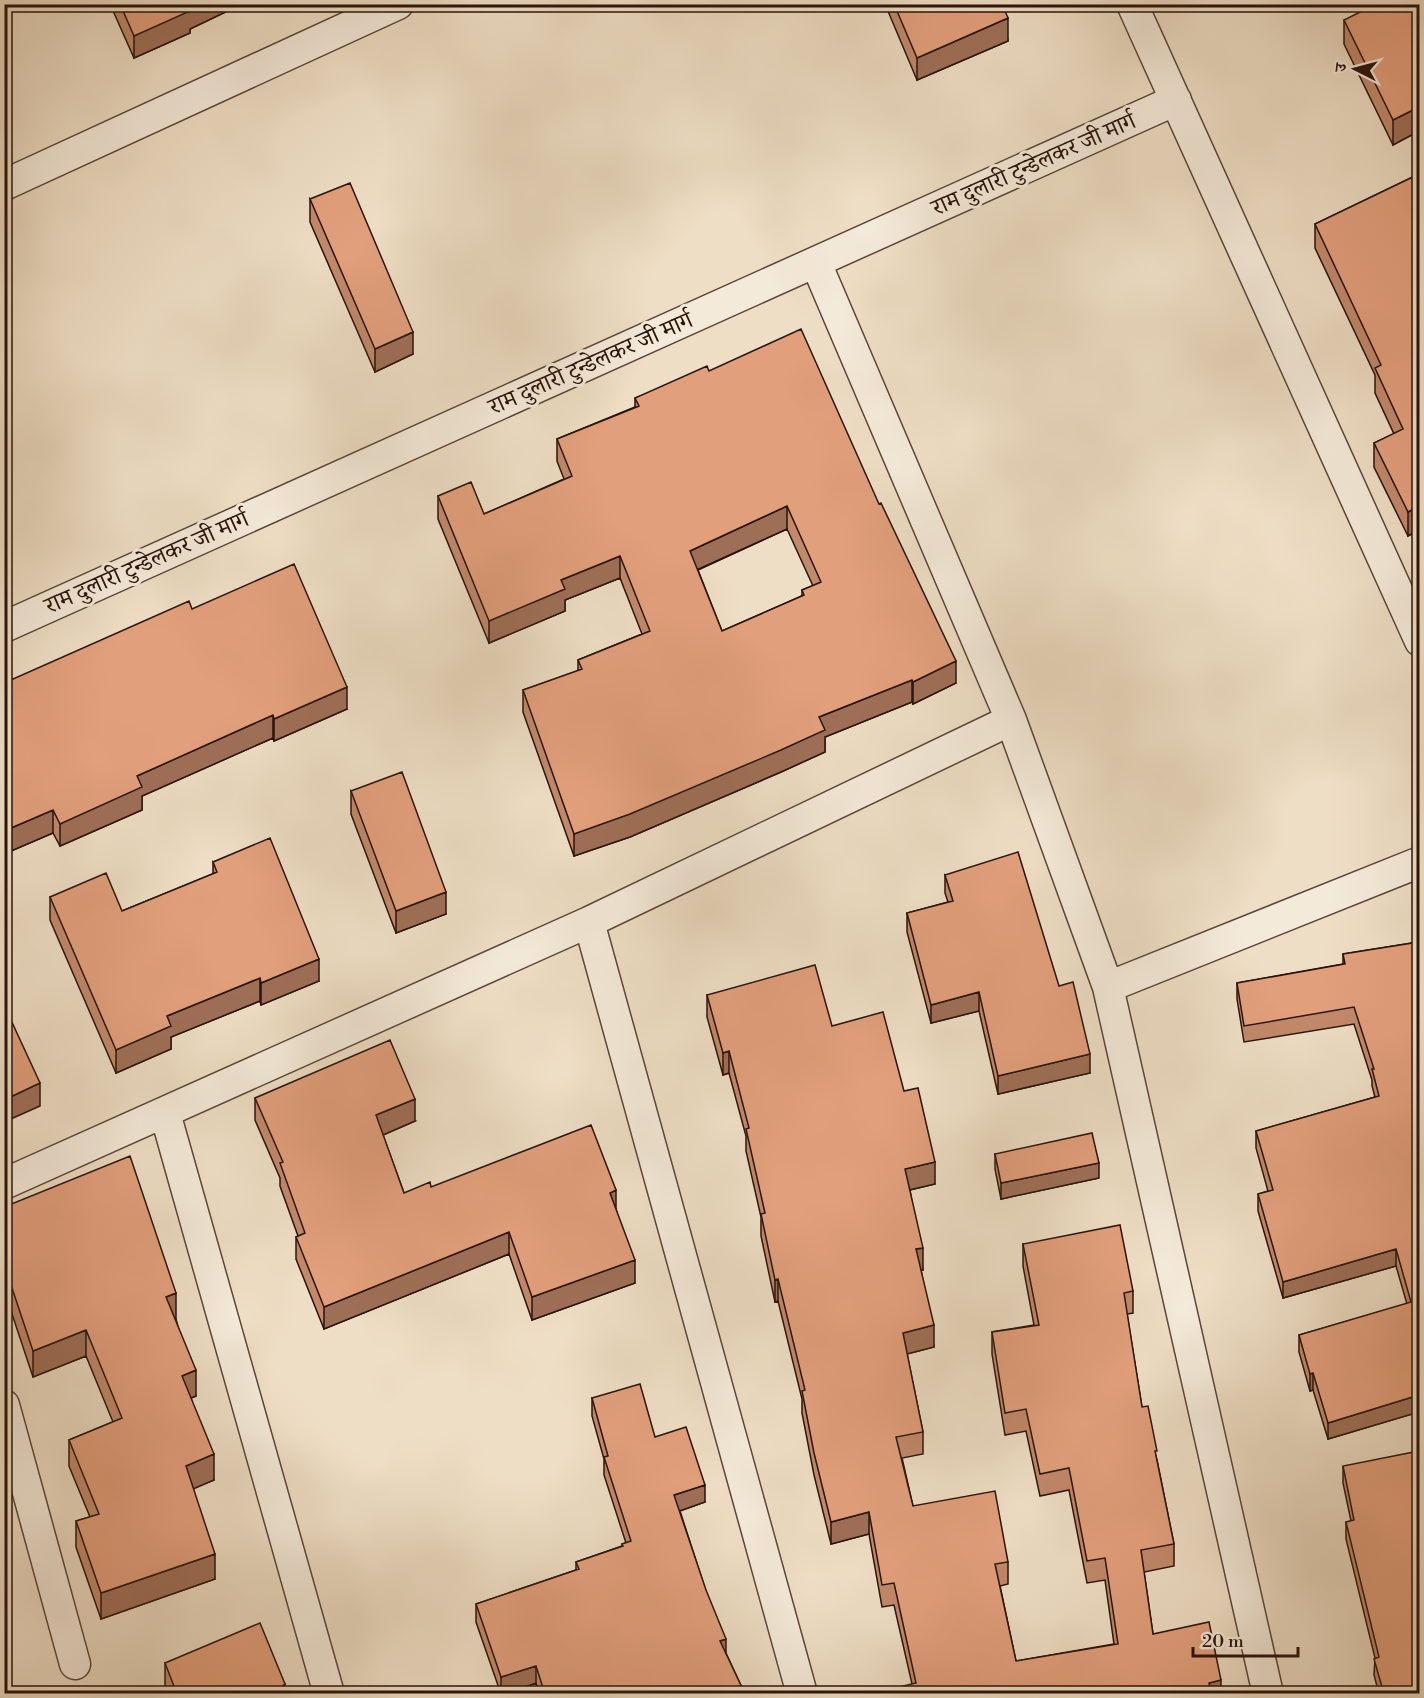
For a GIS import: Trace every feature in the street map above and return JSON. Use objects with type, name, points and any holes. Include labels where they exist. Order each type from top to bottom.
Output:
[{"type":"street","points":[[4,185],[398,4]]},
{"type":"street","points":[[1132,4],[1419,641]]},
{"type":"street","name":"राम दुलारी टुन्डेलकर जी मार्ग","points":[[4,627],[1176,100]]},
{"type":"street","points":[[816,263],[1011,720],[1108,987],[1268,1694]]},
{"type":"street","points":[[4,1184],[589,922],[1011,720]]},
{"type":"street","points":[[1108,987],[1419,862]]},
{"type":"street","points":[[589,922],[802,1694]]},
{"type":"street","points":[[165,1113],[329,1694]]},
{"type":"street","points":[[4,1405],[75,1664]]},
{"type":"building","points":[[120,4],[193,4],[188,7],[190,11],[134,36]]},
{"type":"building","points":[[894,4],[1002,4],[1008,18],[917,58]]},
{"type":"building","points":[[1376,4],[1419,4],[1419,107],[1393,120],[1344,20]]},
{"type":"building","points":[[1419,174],[1419,506],[1408,512],[1374,443],[1403,429],[1375,368],[1381,365],[1315,224]]},
{"type":"building","points":[[350,183],[413,332],[375,349],[310,199]]},
{"type":"building","points":[[801,329],[879,504],[881,503],[956,661],[913,682],[912,680],[819,717],[825,730],[781,750],[630,814],[574,834],[523,690],[582,669],[578,660],[650,631],[620,556],[561,580],[565,589],[489,621],[438,496],[471,482],[484,514],[572,476],[557,439],[639,406],[635,398],[707,366],[709,371]],"holes":[[[787,506],[821,582],[802,590],[804,595],[722,631],[690,551]]]},
{"type":"building","points":[[294,564],[347,687],[274,719],[273,715],[137,776],[142,787],[60,824],[53,810],[4,831],[4,683],[189,601],[192,609]]},
{"type":"building","points":[[402,772],[446,892],[396,911],[351,791]]},
{"type":"building","points":[[270,838],[319,959],[261,983],[260,978],[167,1016],[171,1026],[116,1050],[50,897],[106,873],[122,911],[217,872],[213,862]]},
{"type":"building","points":[[1018,852],[1059,986],[1073,982],[1090,1054],[998,1076],[979,992],[931,1005],[907,913],[953,901],[945,875]]},
{"type":"building","points":[[1419,942],[1419,1395],[1328,1423],[1299,1335],[1411,1302],[1396,1249],[1283,1282],[1258,1194],[1273,1190],[1256,1131],[1379,1096],[1372,1069],[1374,1069],[1354,1007],[1244,1026],[1237,983],[1345,964],[1343,954]]},
{"type":"building","points":[[815,965],[832,1026],[883,1012],[904,1091],[918,1088],[935,1162],[905,1169],[923,1248],[916,1249],[934,1325],[903,1333],[923,1432],[896,1437],[913,1506],[995,1491],[1008,1562],[995,1564],[1016,1661],[1118,1644],[1105,1558],[1087,1561],[1069,1468],[1040,1474],[1026,1409],[1005,1413],[992,1332],[1039,1325],[1023,1244],[1120,1225],[1133,1291],[1124,1293],[1142,1407],[1148,1406],[1174,1544],[1141,1550],[1153,1634],[1209,1622],[1221,1680],[1209,1683],[1211,1694],[878,1694],[878,1692],[916,1683],[894,1583],[882,1585],[869,1512],[831,1522],[814,1453],[802,1391],[805,1390],[778,1279],[775,1280],[761,1214],[765,1213],[746,1129],[749,1128],[729,1051],[723,1053],[707,995]]},
{"type":"building","points":[[4,1005],[40,1083],[4,1100]]},
{"type":"building","points":[[390,1040],[415,1099],[376,1115],[404,1193],[430,1182],[431,1187],[591,1125],[616,1190],[610,1193],[635,1260],[532,1297],[509,1232],[324,1307],[296,1237],[305,1233],[280,1163],[283,1162],[255,1098]]},
{"type":"building","points":[[1092,1133],[1099,1163],[1001,1183],[995,1154]]},
{"type":"building","points":[[130,1156],[176,1293],[166,1297],[196,1370],[182,1376],[214,1454],[186,1466],[215,1554],[101,1593],[76,1521],[99,1514],[69,1440],[122,1418],[86,1330],[33,1351],[4,1264],[4,1207]]},
{"type":"building","points":[[640,1384],[655,1437],[686,1427],[705,1485],[674,1495],[706,1590],[726,1639],[720,1641],[745,1694],[545,1694],[536,1666],[501,1677],[476,1604],[579,1569],[576,1562],[623,1546],[622,1544],[631,1541],[604,1457],[608,1456],[592,1398]]},
{"type":"building","points":[[1419,1451],[1419,1693],[1384,1694],[1374,1659],[1379,1657],[1346,1522],[1354,1520],[1343,1466]]},
{"type":"building","points":[[260,1623],[285,1684],[282,1686],[285,1694],[177,1694],[165,1663]]}]
